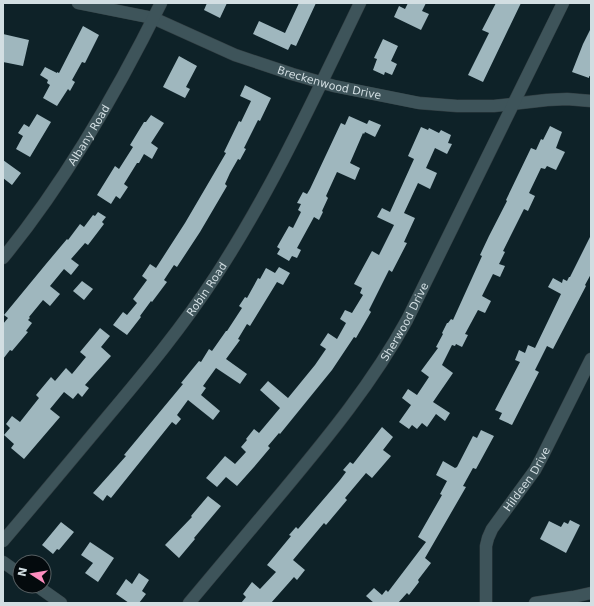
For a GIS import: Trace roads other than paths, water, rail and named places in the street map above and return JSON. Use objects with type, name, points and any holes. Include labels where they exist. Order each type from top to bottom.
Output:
[{"type":"street","name":"Breckenwood Drive","points":[[78,3],[153,18],[235,55],[321,83],[366,92],[438,105],[494,106],[560,100],[591,101]]},
{"type":"street","name":"Albany Road","points":[[3,258],[45,202],[80,150],[111,97],[161,3]]},
{"type":"street","name":"Robin Road","points":[[3,541],[152,364],[188,317],[215,278],[252,219],[270,185],[360,3]]},
{"type":"street","name":"Sherwood Drive","points":[[189,603],[324,442],[375,374],[407,320],[563,3]]},
{"type":"street","name":"Hildeen Drive","points":[[486,603],[486,546],[492,529],[535,470],[591,359]]},
{"type":"street","points":[[3,562],[12,568]]},
{"type":"street","points":[[535,603],[572,598],[591,593]]},
{"type":"street","points":[[48,594],[61,603]]}]
